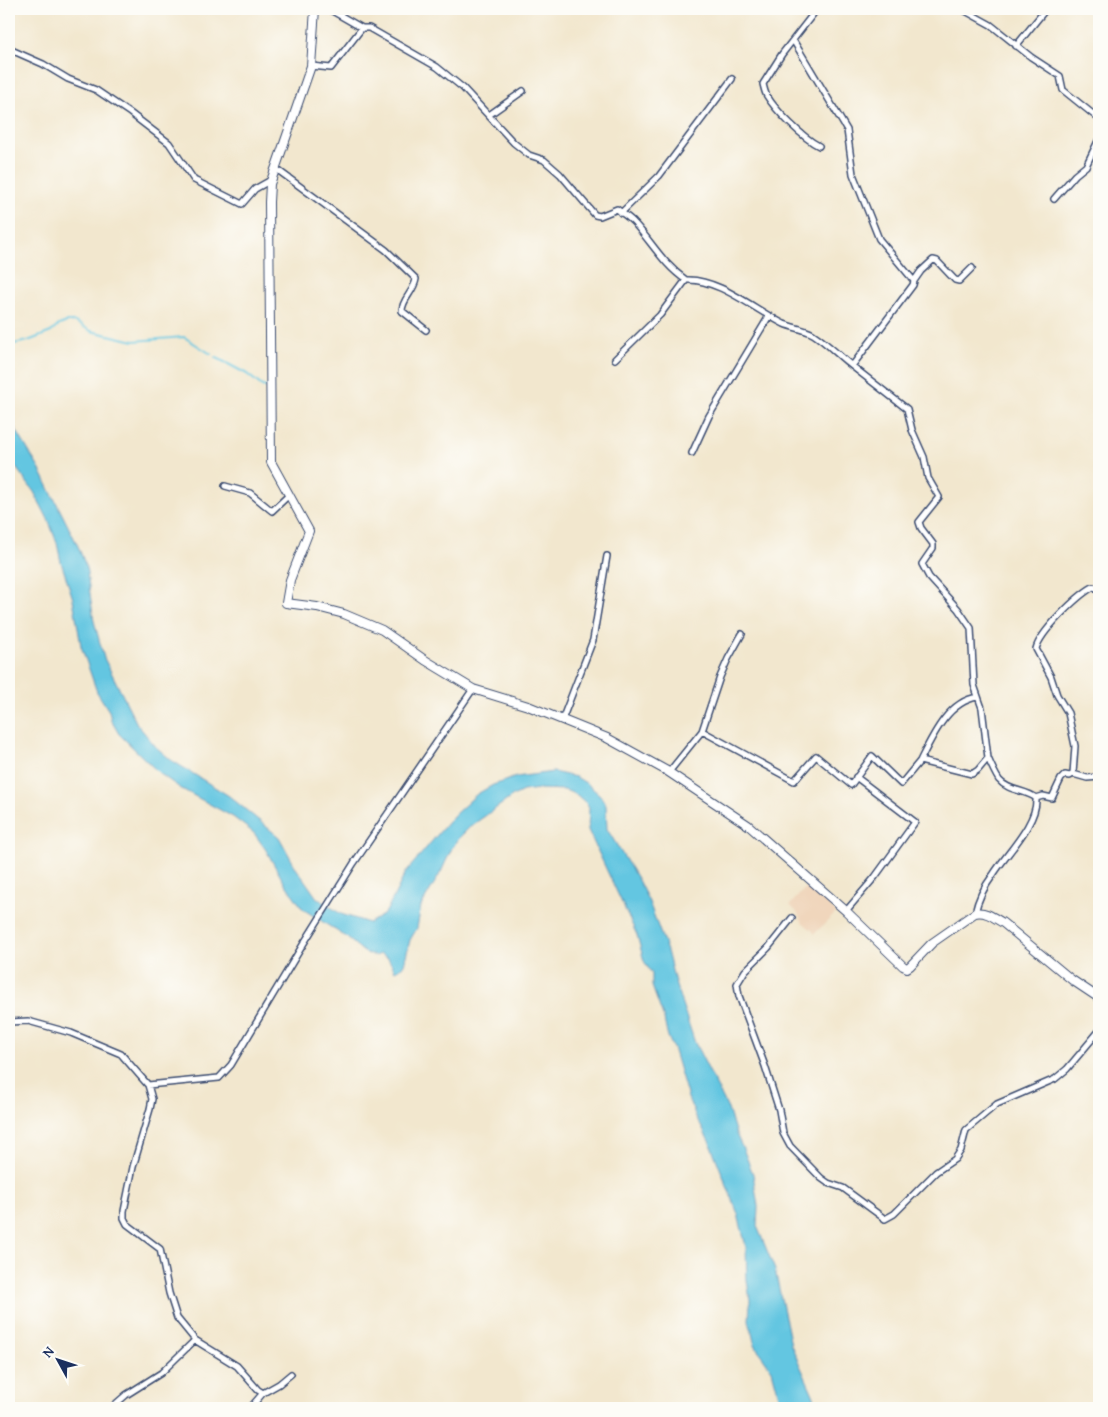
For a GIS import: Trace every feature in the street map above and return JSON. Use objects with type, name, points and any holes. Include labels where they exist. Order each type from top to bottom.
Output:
[{"type":"main road","points":[[315,9],[311,66],[275,168],[269,202],[271,462],[308,531],[290,580],[286,603],[317,607],[344,614],[382,630],[425,660],[473,689],[528,706],[608,738],[669,772],[748,826],[846,911],[903,966],[908,968],[916,962],[932,943],[975,913],[981,912],[1003,923],[1072,980],[1099,998]]},
{"type":"street","points":[[329,9],[362,28],[369,28],[437,66],[463,88],[522,149],[529,155],[544,160],[560,174],[596,215],[600,216],[617,209],[634,222],[664,262],[674,272],[686,280],[713,284],[786,325],[813,334],[907,409],[912,430],[924,457],[928,478],[939,497],[919,522],[921,528],[933,544],[933,548],[922,564],[929,577],[958,609],[971,628],[974,685],[982,708],[988,758],[1000,780],[1005,785],[1036,798]]},
{"type":"street","points":[[818,9],[782,54],[763,84],[766,95],[785,117],[809,141],[819,146]]},
{"type":"street","points":[[962,9],[991,25],[1016,46],[1060,76],[1062,90],[1099,119]]},
{"type":"street","points":[[1016,46],[1046,9]]},
{"type":"street","points":[[311,66],[331,68],[362,28]]},
{"type":"street","points":[[793,40],[847,130],[853,174],[879,239],[914,280]]},
{"type":"street","points":[[9,49],[43,64],[68,79],[96,90],[130,112],[169,144],[194,180],[242,204],[255,189],[272,180]]},
{"type":"street","points":[[621,212],[659,176],[732,79]]},
{"type":"street","points":[[489,115],[523,90]]},
{"type":"street","points":[[1054,199],[1075,175],[1086,166],[1099,139]]},
{"type":"street","points":[[275,168],[386,250],[416,279],[415,286],[402,304],[402,311],[426,330]]},
{"type":"street","points":[[852,366],[914,285],[914,280],[933,260],[937,261],[955,280],[959,281],[972,268]]},
{"type":"street","points":[[615,359],[660,315],[686,280]]},
{"type":"street","points":[[692,453],[709,416],[769,316]]},
{"type":"street","points":[[225,486],[250,493],[272,511],[288,495]]},
{"type":"street","points":[[562,720],[593,640],[607,556]]},
{"type":"street","points":[[1073,774],[1075,746],[1068,713],[1057,695],[1051,676],[1036,649],[1037,643],[1055,621],[1084,592],[1093,587],[1099,590]]},
{"type":"street","points":[[669,772],[702,731],[720,677],[742,634]]},
{"type":"street","points":[[148,1085],[213,1080],[223,1075],[354,863],[473,689]]},
{"type":"street","points":[[702,731],[794,781],[816,756],[851,785],[872,756],[902,784],[920,761],[929,743],[950,712],[970,698],[978,696]]},
{"type":"street","points":[[920,761],[972,774],[988,758]]},
{"type":"street","points":[[1036,798],[1043,796],[1052,798],[1060,779],[1065,775],[1070,776],[1073,774],[1087,778],[1099,777]]},
{"type":"street","points":[[846,911],[875,877],[915,822],[856,777]]},
{"type":"street","points":[[975,913],[978,899],[992,876],[1033,818],[1036,798]]},
{"type":"street","points":[[792,918],[768,948],[745,971],[737,984],[739,996],[768,1075],[779,1110],[783,1133],[790,1146],[821,1178],[828,1183],[836,1184],[843,1188],[885,1219],[894,1214],[936,1172],[955,1159],[961,1150],[966,1130],[997,1104],[1055,1078],[1067,1069],[1099,1031]]},
{"type":"street","points":[[9,1022],[28,1022],[71,1033],[121,1054],[148,1085],[152,1099],[133,1167],[124,1218],[127,1224],[160,1249],[169,1294],[177,1318],[196,1340],[237,1366],[258,1390],[263,1393]]},
{"type":"street","points":[[111,1408],[126,1395],[161,1373],[196,1340]]},
{"type":"street","points":[[250,1408],[263,1393],[279,1384],[291,1374]]},
{"type":"shaded area","points":[[808,885],[836,913],[814,934],[802,922],[797,912],[790,905]]},
{"type":"water","points":[[9,418],[40,470],[77,544],[86,566],[94,621],[104,658],[137,724],[156,747],[171,760],[229,796],[279,837],[296,868],[317,898],[341,914],[369,923],[383,915],[406,872],[454,815],[477,794],[493,785],[516,777],[553,772],[576,777],[600,795],[606,805],[607,829],[649,902],[667,951],[676,986],[695,1043],[728,1109],[736,1134],[753,1174],[758,1206],[757,1226],[775,1270],[791,1345],[819,1408],[786,1408],[779,1396],[772,1370],[754,1342],[749,1320],[750,1300],[746,1247],[738,1214],[710,1143],[688,1098],[652,986],[652,974],[644,961],[637,935],[588,830],[589,808],[586,803],[577,795],[565,790],[539,789],[523,791],[513,796],[471,826],[452,848],[441,872],[421,906],[417,928],[410,940],[404,964],[401,968],[395,971],[388,958],[380,954],[375,956],[364,952],[346,937],[303,909],[254,833],[233,817],[180,788],[159,773],[119,734],[111,720],[109,711],[97,692],[81,646],[73,599],[48,519],[34,492],[9,458]]},
{"type":"waterway","points":[[9,345],[28,341],[51,332],[59,325],[67,322],[75,322],[91,331],[134,341],[184,337],[211,354]]},
{"type":"waterway","points":[[215,357],[247,374],[266,387]]}]
